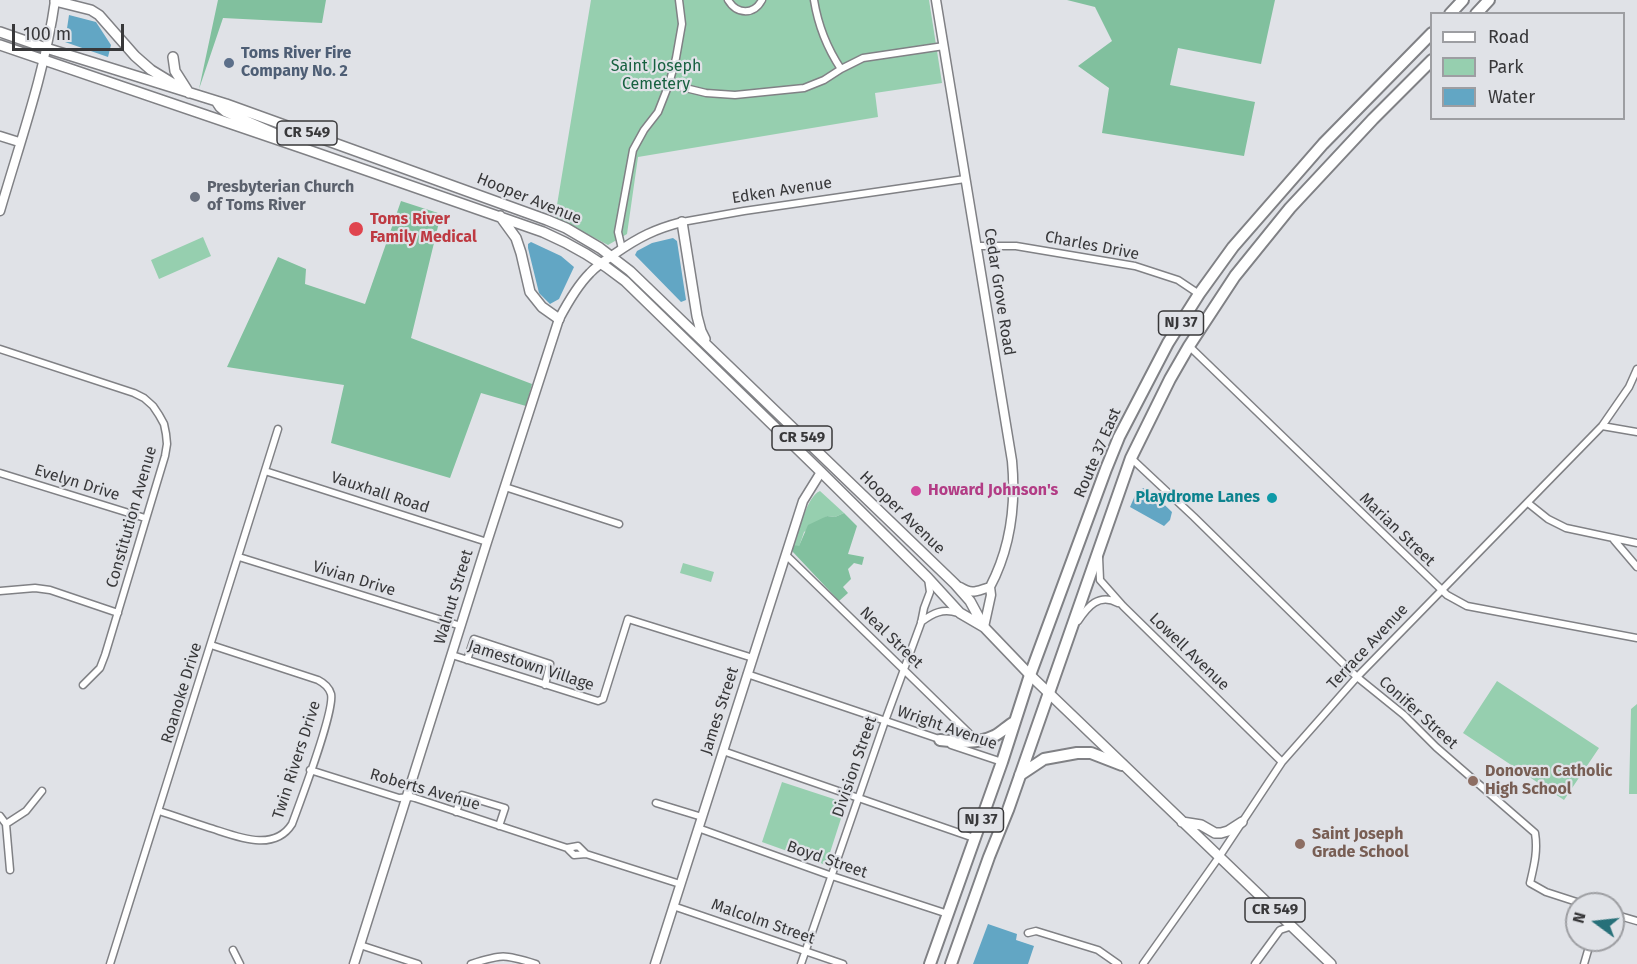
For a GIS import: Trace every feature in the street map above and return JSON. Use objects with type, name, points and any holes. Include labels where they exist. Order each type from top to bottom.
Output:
[{"type":"highway","points":[[1452,12],[1463,0]]},
{"type":"highway","points":[[1478,12],[1489,0]]},
{"type":"highway","name":"Route 37 East","points":[[930,964],[1002,762],[1030,675],[1119,437],[1168,343],[1199,294],[1233,247],[1323,144],[1430,34]]},
{"type":"highway","name":"Route 37 East","points":[[951,964],[1008,810],[1131,458],[1160,398],[1189,346],[1235,276],[1290,208],[1430,61]]},
{"type":"highway","points":[[940,740],[976,741],[994,736],[1014,721]]},
{"type":"highway","points":[[1020,775],[1044,759],[1077,753],[1091,753],[1122,765]]},
{"type":"main road","points":[[55,1],[91,10],[99,15],[135,56],[151,70],[189,93]]},
{"type":"main road","name":"Hooper Avenue","points":[[0,32],[216,101],[547,219],[612,256],[709,346],[954,584],[970,601],[984,627],[1030,675],[1331,964]]},
{"type":"main road","name":"Hooper Avenue","points":[[0,45],[500,216],[566,242],[625,281],[928,578],[960,613],[984,627]]},
{"type":"main road","points":[[173,57],[175,71],[189,93]]},
{"type":"main road","points":[[216,101],[226,112],[308,150]]},
{"type":"main road","points":[[500,216],[516,238],[530,292],[542,307],[559,319]]},
{"type":"main road","points":[[682,222],[697,315],[701,331],[709,346]]},
{"type":"main road","points":[[1182,822],[1202,825],[1221,833],[1242,822]]},
{"type":"street","points":[[622,249],[618,232],[633,150],[644,130],[658,112],[669,84],[682,24],[679,0]]},
{"type":"street","points":[[728,0],[736,9],[747,12],[758,7],[762,0]]},
{"type":"street","points":[[814,0],[816,15],[823,34],[841,69]]},
{"type":"street","name":"Cedar Grove Road","points":[[936,0],[1012,462],[1012,512],[1007,540],[990,587],[984,627]]},
{"type":"street","points":[[0,211],[43,60],[55,1]]},
{"type":"street","points":[[669,84],[706,93],[735,95],[804,88],[824,80],[863,58],[944,46]]},
{"type":"street","points":[[0,136],[20,142]]},
{"type":"street","name":"Edken Avenue","points":[[612,256],[639,237],[682,222],[965,179]]},
{"type":"street","name":"Charles Drive","points":[[976,246],[1016,246],[1135,266],[1178,280],[1199,294]]},
{"type":"street","name":"Walnut Street","points":[[354,964],[559,319],[573,293],[590,272],[612,256]]},
{"type":"street","name":"Marian Street","points":[[1189,346],[1441,591],[1467,606],[1637,639]]},
{"type":"street","name":"Constitution Avenue","points":[[0,349],[134,393],[153,406],[164,424],[167,444],[165,456],[145,518],[132,570],[100,668],[83,685]]},
{"type":"street","name":"Terrace Avenue","points":[[1143,964],[1219,857],[1282,762],[1357,677],[1602,426],[1629,387],[1637,369]]},
{"type":"street","points":[[1602,426],[1637,432]]},
{"type":"street","name":"Roanoke Drive","points":[[110,964],[278,429]]},
{"type":"street","name":"Conifer Street","points":[[1131,458],[1357,677],[1404,715],[1436,747],[1535,833],[1535,862],[1530,884],[1565,898]]},
{"type":"street","name":"Vauxhall Road","points":[[265,471],[487,542]]},
{"type":"street","name":"James Street","points":[[655,964],[803,501],[821,472]]},
{"type":"street","name":"Evelyn Drive","points":[[0,473],[145,518]]},
{"type":"street","points":[[505,487],[619,525]]},
{"type":"street","points":[[1528,503],[1548,519],[1566,528],[1637,543]]},
{"type":"street","points":[[1614,539],[1637,567]]},
{"type":"street","name":"Lowell Avenue","points":[[1099,550],[1100,580],[1123,606],[1282,762]]},
{"type":"street","name":"Neal Street","points":[[786,555],[976,741]]},
{"type":"street","name":"Vivian Drive","points":[[239,557],[461,626]]},
{"type":"street","name":"Division Street","points":[[801,964],[921,623],[930,592],[928,578]]},
{"type":"street","points":[[954,584],[969,592],[978,592],[990,587]]},
{"type":"street","points":[[0,591],[35,588],[50,590],[118,613]]},
{"type":"street","points":[[1071,631],[1086,609],[1094,602],[1103,599],[1112,600],[1123,606]]},
{"type":"street","points":[[921,623],[938,611],[950,610],[960,613]]},
{"type":"street","name":"Jamestown Village","points":[[452,655],[594,701],[603,699],[628,619],[753,658]]},
{"type":"street","points":[[467,660],[474,639],[550,664],[544,685]]},
{"type":"street","name":"Twin Rivers Drive","points":[[159,811],[254,840],[276,838],[286,833],[292,824],[329,716],[331,694],[328,688],[318,680],[211,645]]},
{"type":"street","name":"Wright Avenue","points":[[747,674],[1002,762]]},
{"type":"street","points":[[723,751],[974,838]]},
{"type":"street","name":"Roberts Avenue","points":[[310,770],[399,798],[411,797],[567,848],[578,846],[586,854],[680,884]]},
{"type":"street","points":[[6,824],[26,811],[42,791]]},
{"type":"street","points":[[456,812],[462,795],[505,808],[499,826]]},
{"type":"street","points":[[656,803],[702,816]]},
{"type":"street","points":[[0,816],[6,824],[10,870]]},
{"type":"street","name":"Boyd Street","points":[[698,828],[832,876],[948,914]]},
{"type":"street","name":"Malcolm Street","points":[[673,906],[843,964]]},
{"type":"street","points":[[1256,964],[1280,930],[1292,926]]},
{"type":"street","points":[[1029,933],[1036,931],[1098,951],[1118,964]]},
{"type":"street","points":[[360,945],[418,964]]},
{"type":"street","points":[[233,950],[240,964]]},
{"type":"street","points":[[471,964],[502,955],[536,964]]},
{"type":"green space","points":[[218,0],[326,0],[322,23],[223,18],[199,89]]},
{"type":"green space","name":"Saint Joseph Cemetery","points":[[591,0],[929,0],[942,83],[875,93],[878,117],[638,157],[627,234],[608,245],[555,217]]},
{"type":"green space","points":[[1067,0],[1275,0],[1261,64],[1178,48],[1170,85],[1255,102],[1244,156],[1102,133],[1109,88],[1078,66],[1112,41],[1095,7]]},
{"type":"green space","points":[[401,201],[441,214],[411,338],[532,384],[526,406],[481,393],[450,478],[331,443],[344,385],[227,367],[278,257],[306,269],[305,284],[365,304]]},
{"type":"green space","points":[[203,237],[211,256],[159,279],[151,260]]},
{"type":"green space","points":[[820,491],[844,513],[835,517],[827,516],[804,532],[799,547],[794,545],[807,507],[815,494]]},
{"type":"green space","points":[[844,513],[857,526],[848,554],[864,557],[862,565],[854,563],[848,569],[851,579],[843,587],[848,593],[839,601],[792,551],[794,545],[799,546],[808,525],[827,516],[835,517]]},
{"type":"green space","points":[[683,563],[714,572],[711,582],[680,573]]},
{"type":"green space","points":[[1497,681],[1599,748],[1564,800],[1463,733]]},
{"type":"green space","points":[[1637,704],[1637,794],[1629,794],[1631,709]]},
{"type":"green space","points":[[782,782],[846,803],[826,865],[762,842]]},
{"type":"water","points":[[69,15],[96,22],[111,45],[108,57],[65,42]]},
{"type":"water","points":[[673,238],[677,241],[686,300],[681,302],[635,255],[637,251],[652,243]]},
{"type":"water","points":[[531,242],[561,256],[574,267],[559,299],[550,304],[539,293],[528,248]]},
{"type":"water","points":[[1144,488],[1172,512],[1170,520],[1164,526],[1130,507],[1137,491]]},
{"type":"water","points":[[988,924],[1017,934],[1016,940],[1034,946],[1028,964],[973,964]]},
{"type":"place","name":"Toms River Fire Company No. 2","points":[[229,63]]},
{"type":"place","name":"Presbyterian Church of Toms River","points":[[195,197]]},
{"type":"place","name":"Toms River Family Medical","points":[[356,229]]},
{"type":"place","name":"Howard Johnson's","points":[[916,491]]},
{"type":"place","name":"Playdrome Lanes","points":[[1272,498]]},
{"type":"place","name":"Donovan Catholic High School","points":[[1473,781]]},
{"type":"place","name":"Saint Joseph Grade School","points":[[1300,844]]}]
